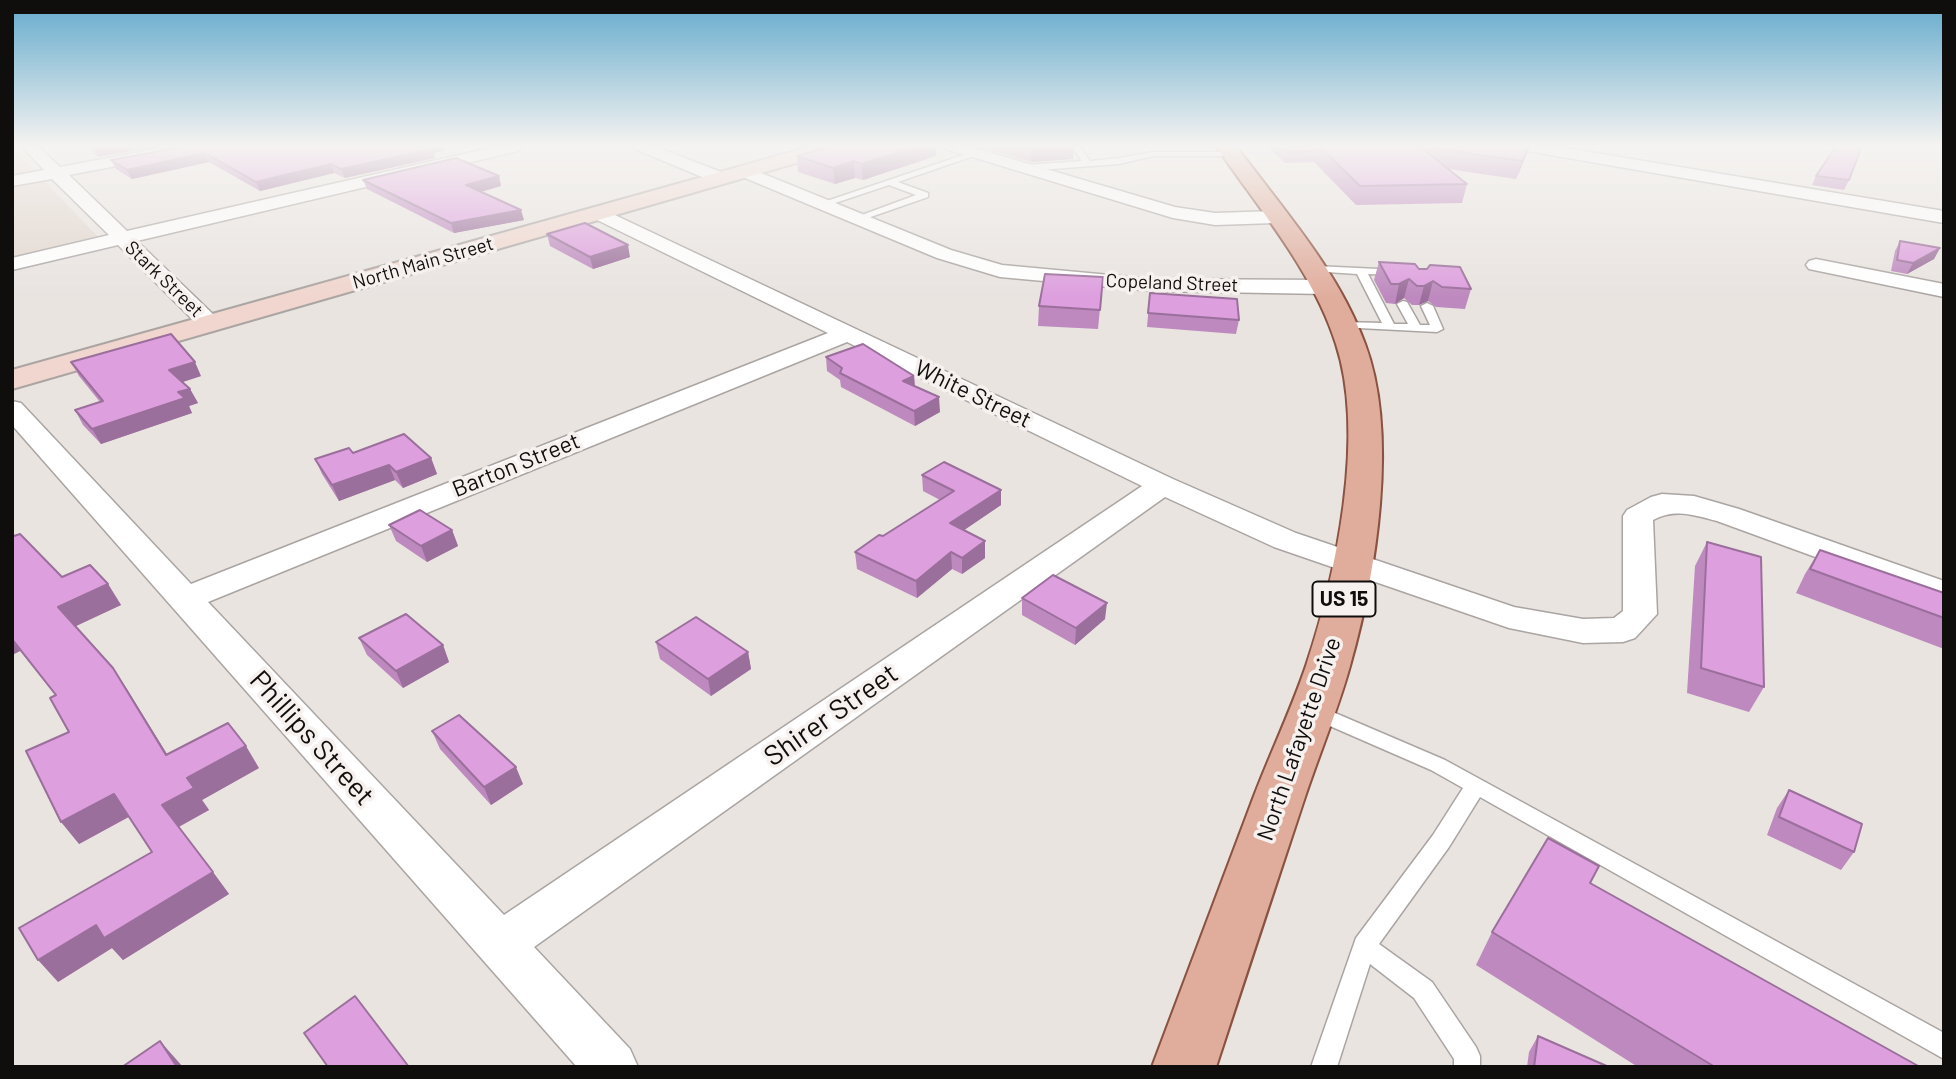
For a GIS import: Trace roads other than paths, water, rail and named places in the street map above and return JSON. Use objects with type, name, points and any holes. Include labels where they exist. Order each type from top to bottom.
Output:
[{"type":"main road","name":"North Main Street","points":[[12,380],[657,196]]},
{"type":"main road","name":"North Lafayette Drive","points":[[1184,1067],[1328,666],[1352,565],[1362,501],[1366,433],[1364,394],[1343,325],[1334,276],[1275,217],[1261,196]]},
{"type":"street","name":"Stark Street","points":[[80,196],[210,324]]},
{"type":"street","points":[[12,264],[302,196]]},
{"type":"street","name":"Copeland Street","points":[[795,196],[944,254],[1000,271],[1153,285],[1334,276]]},
{"type":"street","points":[[1120,196],[1173,212],[1215,219],[1275,217]]},
{"type":"street","points":[[1827,196],[1944,216]]},
{"type":"street","name":"White Street","points":[[598,213],[1163,485],[1285,540],[1509,617],[1583,631],[1623,630],[1640,614],[1638,516],[1662,503],[1694,505],[1728,515],[1944,593]]},
{"type":"street","points":[[1816,265],[1944,291]]},
{"type":"street","name":"Barton Street","points":[[184,599],[848,333]]},
{"type":"street","name":"Phillips Street","points":[[12,409],[612,1067]]},
{"type":"street","name":"Shirer Street","points":[[500,944],[1163,485]]},
{"type":"lane","points":[[820,205],[847,196]]},
{"type":"lane","points":[[856,219],[921,196]]},
{"type":"lane","points":[[1334,276],[1389,277],[1412,273]]},
{"type":"lane","points":[[1334,276],[1390,327]]},
{"type":"lane","points":[[1403,304],[1416,328]]},
{"type":"lane","points":[[1343,325],[1437,328],[1427,306]]},
{"type":"lane","points":[[1311,710],[1438,765],[1944,1047]]},
{"type":"lane","points":[[1324,1067],[1364,946],[1441,841],[1476,786]]},
{"type":"lane","points":[[1364,946],[1423,990],[1467,1056],[1467,1067]]}]
